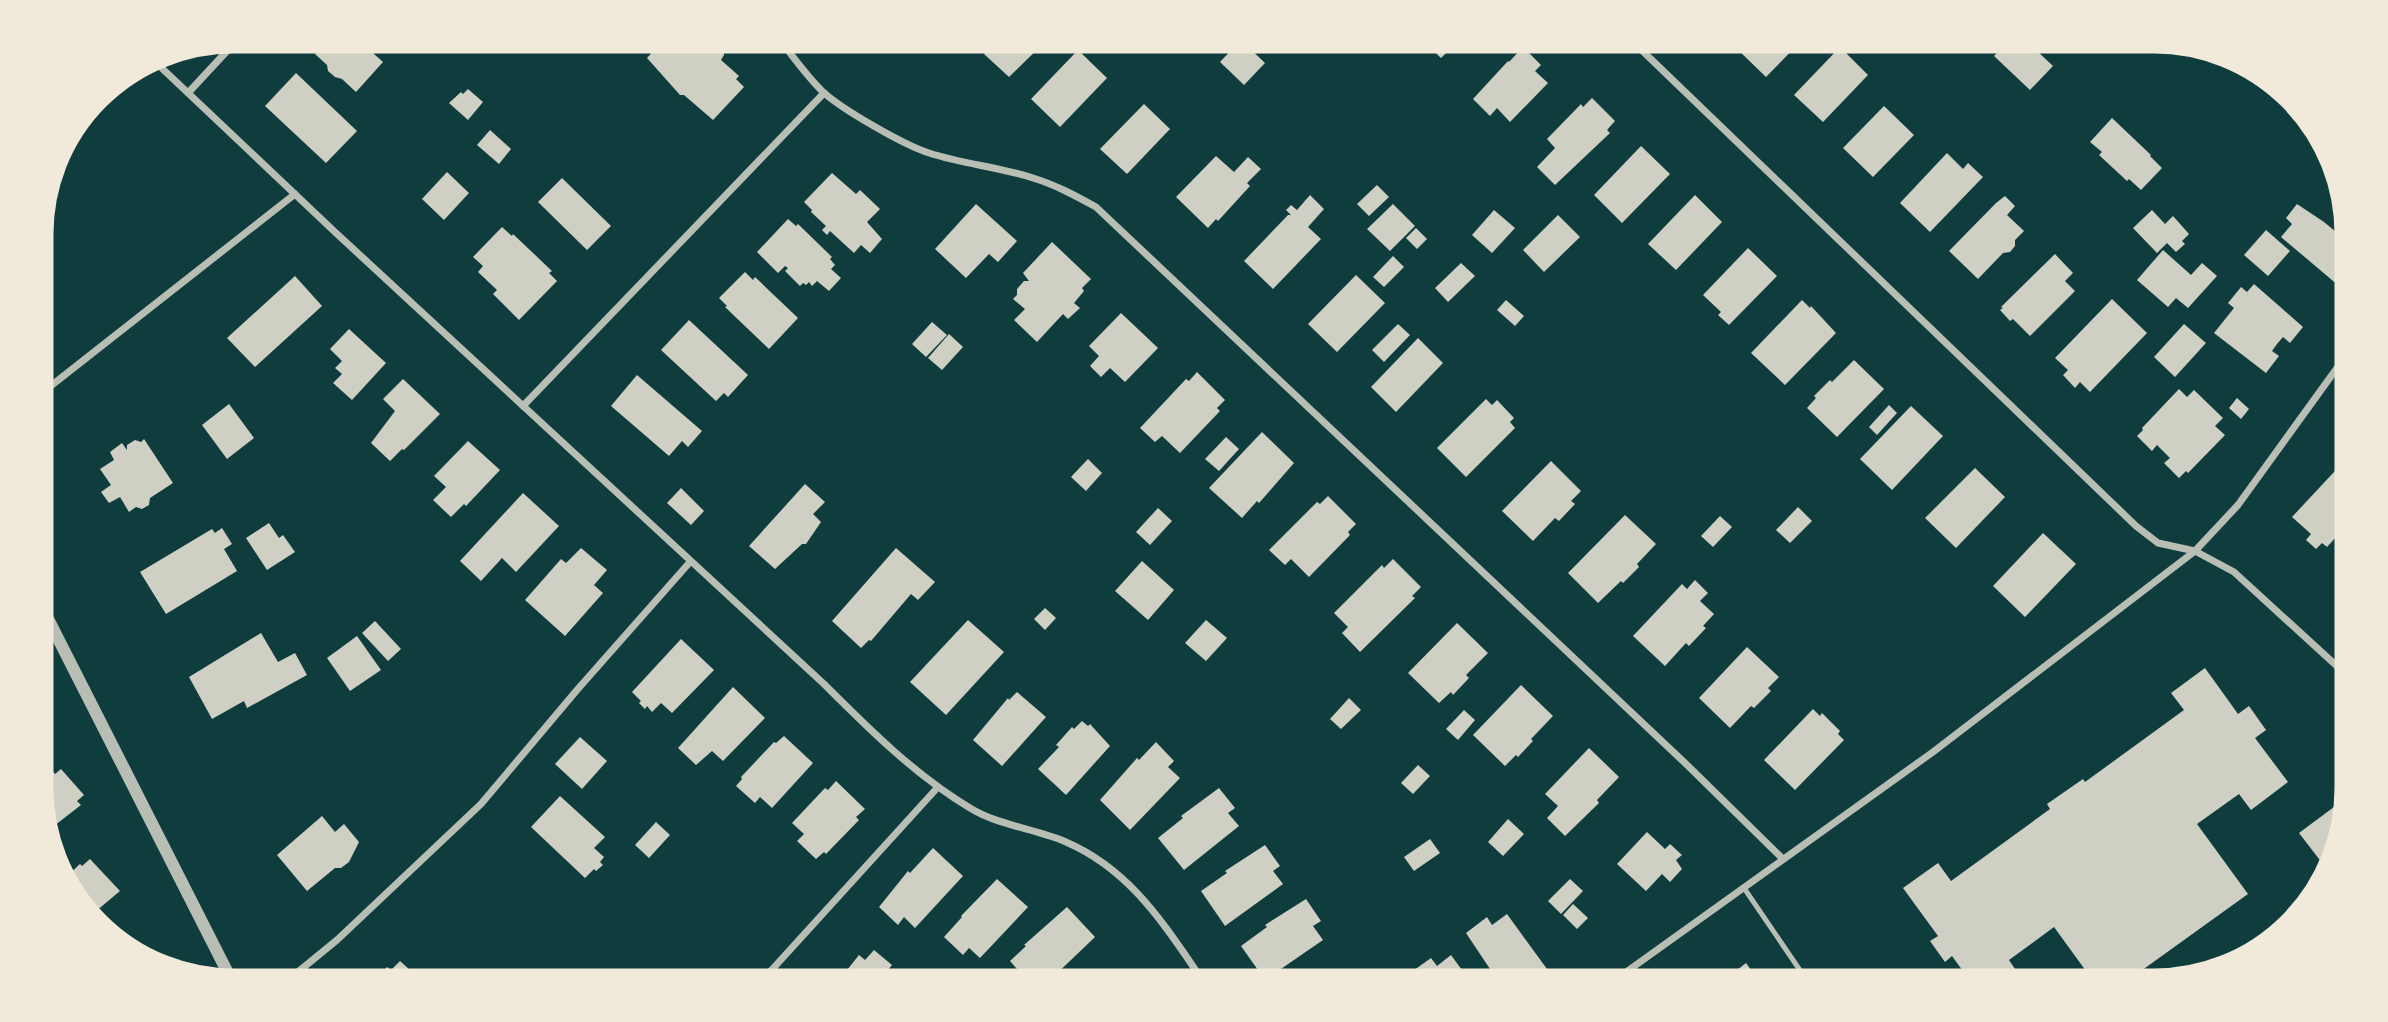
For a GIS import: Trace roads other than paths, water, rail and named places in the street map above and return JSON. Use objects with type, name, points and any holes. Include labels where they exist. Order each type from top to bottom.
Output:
[{"type":"street","points":[[188,93],[228,49]]},
{"type":"street","points":[[787,49],[824,93],[879,128],[926,152],[1032,177],[1065,189],[1096,208],[1416,508],[1782,859]]},
{"type":"street","points":[[1640,49],[2136,526],[2158,543],[2195,551],[2234,572],[2339,668]]},
{"type":"street","points":[[159,65],[824,684],[880,740],[938,787],[974,810],[1067,842],[1119,874],[1144,898],[1197,973]]},
{"type":"street","points":[[523,406],[824,93]]},
{"type":"street","points":[[49,387],[295,194]]},
{"type":"street","points":[[1625,973],[1933,752],[2195,551],[2238,505],[2339,365]]},
{"type":"street","points":[[297,973],[337,940],[481,804],[690,562]]},
{"type":"street","points":[[49,621],[228,973]]},
{"type":"street","points":[[769,973],[938,787]]},
{"type":"lane","points":[[1744,888],[1802,973]]}]
